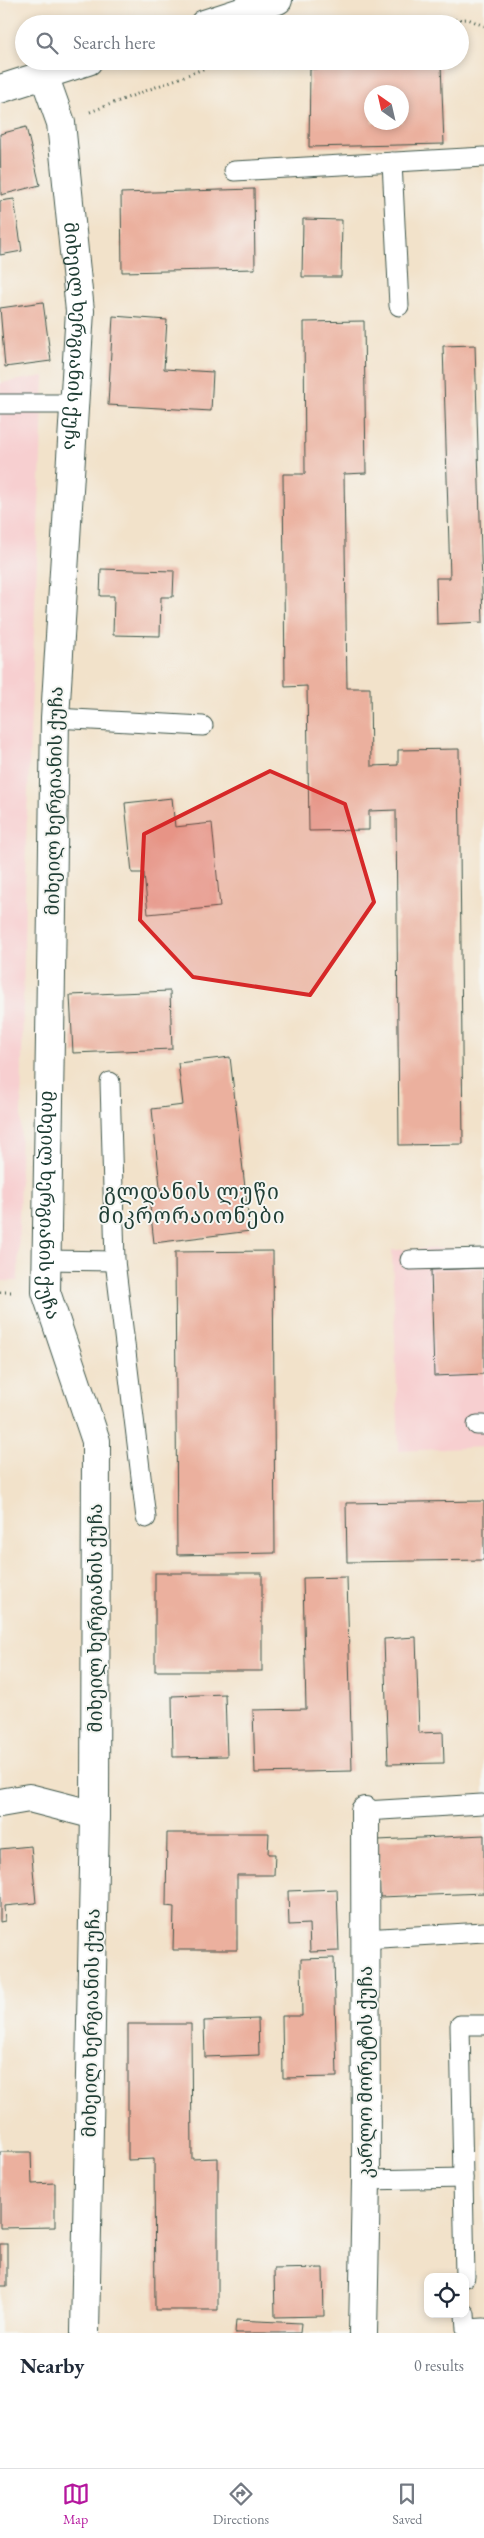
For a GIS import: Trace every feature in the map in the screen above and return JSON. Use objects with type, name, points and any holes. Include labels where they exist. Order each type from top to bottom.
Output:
[{"type":"street","points":[[232,15],[278,0]]},
{"type":"street","points":[[0,88],[60,70]]},
{"type":"street","name":"მიხეილ ხერგიანის ქუჩა","points":[[44,75],[61,123],[80,311],[55,718],[46,1292],[96,1441],[95,1815],[85,2333]]},
{"type":"street","points":[[0,1803],[29,1798],[95,1815]]},
{"type":"street","name":"კარლო მორეტის ქუჩა","points":[[363,2333],[366,2180],[365,1811]]},
{"type":"lane","points":[[234,171],[484,157]]},
{"type":"lane","points":[[392,162],[399,306]]},
{"type":"lane","points":[[0,404],[74,404]]},
{"type":"lane","points":[[55,718],[203,726]]},
{"type":"lane","points":[[110,1082],[116,1261],[146,1518]]},
{"type":"lane","points":[[410,1260],[484,1258]]},
{"type":"lane","points":[[46,1260],[116,1261]]},
{"type":"lane","points":[[365,1811],[482,1804]]},
{"type":"lane","points":[[364,1939],[484,1932]]},
{"type":"lane","points":[[465,2273],[460,2026],[484,2025]]},
{"type":"lane","points":[[366,2180],[463,2178]]},
{"type":"lane","points":[[465,2318],[466,2329],[484,2328]]},
{"type":"path","points":[[469,19],[484,26]]},
{"type":"path","points":[[61,123],[200,70]]},
{"type":"highlighted area","points":[[270,771],[345,804],[374,902],[310,995],[193,977],[140,920],[144,834]]},
{"type":"shaded area","points":[[44,376],[26,843],[18,1281],[0,1281],[0,383]]},
{"type":"shaded area","points":[[484,1247],[484,1447],[399,1451],[392,1250]]},
{"type":"building","points":[[310,70],[441,70],[444,144],[309,147]]},
{"type":"building","points":[[26,127],[40,185],[1,195],[0,134]]},
{"type":"building","points":[[254,189],[255,269],[122,272],[121,193]]},
{"type":"building","points":[[14,199],[22,251],[0,255],[0,201]]},
{"type":"building","points":[[303,219],[342,220],[341,277],[302,277]]},
{"type":"building","points":[[43,302],[51,361],[5,367],[0,308]]},
{"type":"building","points":[[113,316],[167,320],[164,369],[213,372],[211,411],[108,405]]},
{"type":"building","points":[[364,321],[366,473],[344,474],[347,688],[370,688],[371,766],[398,765],[398,750],[459,749],[463,1144],[399,1145],[396,810],[369,811],[369,830],[309,831],[307,686],[285,687],[283,474],[305,474],[304,322]]},
{"type":"building","points":[[475,345],[483,622],[437,624],[436,578],[450,578],[443,346]]},
{"type":"building","points":[[101,569],[174,571],[173,597],[161,597],[160,636],[113,635],[114,596],[100,596]]},
{"type":"building","points":[[172,798],[175,827],[212,823],[220,907],[148,914],[144,873],[132,873],[125,803]]},
{"type":"building","points":[[170,991],[172,1049],[73,1053],[70,995]]},
{"type":"building","points":[[230,1057],[250,1231],[154,1243],[149,1197],[161,1196],[152,1109],[183,1105],[178,1063]]},
{"type":"building","points":[[273,1251],[275,1553],[177,1555],[175,1252]]},
{"type":"building","points":[[484,1268],[484,1374],[434,1376],[431,1270]]},
{"type":"building","points":[[484,1501],[484,1560],[347,1562],[346,1503]]},
{"type":"building","points":[[155,1573],[262,1573],[262,1671],[155,1671]]},
{"type":"building","points":[[347,1577],[352,1771],[255,1773],[253,1710],[306,1709],[303,1578]]},
{"type":"building","points":[[416,1637],[419,1733],[443,1732],[444,1763],[388,1764],[384,1639]]},
{"type":"building","points":[[225,1694],[227,1756],[173,1757],[172,1696]]},
{"type":"building","points":[[167,1833],[269,1833],[268,1854],[275,1854],[274,1875],[237,1875],[237,1950],[173,1950],[174,1907],[166,1906]]},
{"type":"building","points":[[484,1835],[484,1893],[380,1897],[378,1840]]},
{"type":"building","points":[[31,1846],[36,1903],[4,1906],[5,1921],[0,1922],[0,1849]]},
{"type":"building","points":[[337,1889],[339,1951],[310,1952],[309,1924],[289,1925],[288,1891]]},
{"type":"building","points":[[334,1958],[337,2077],[283,2078],[282,2016],[302,2016],[301,1959]]},
{"type":"building","points":[[258,2019],[259,2055],[205,2057],[204,2021]]},
{"type":"building","points":[[128,2024],[191,2024],[192,2159],[218,2158],[218,2310],[155,2310],[154,2159],[128,2160]]},
{"type":"building","points":[[0,2152],[31,2152],[32,2184],[55,2183],[55,2227],[0,2228]]},
{"type":"building","points":[[0,2244],[7,2244],[7,2286],[0,2286]]},
{"type":"building","points":[[323,2268],[324,2316],[275,2317],[274,2269]]},
{"type":"building","points":[[236,2320],[301,2323],[300,2333],[235,2333]]},
{"type":"district","name":"გლდანის ლუწი მიკრორაიონები","points":[[192,1203]]}]
